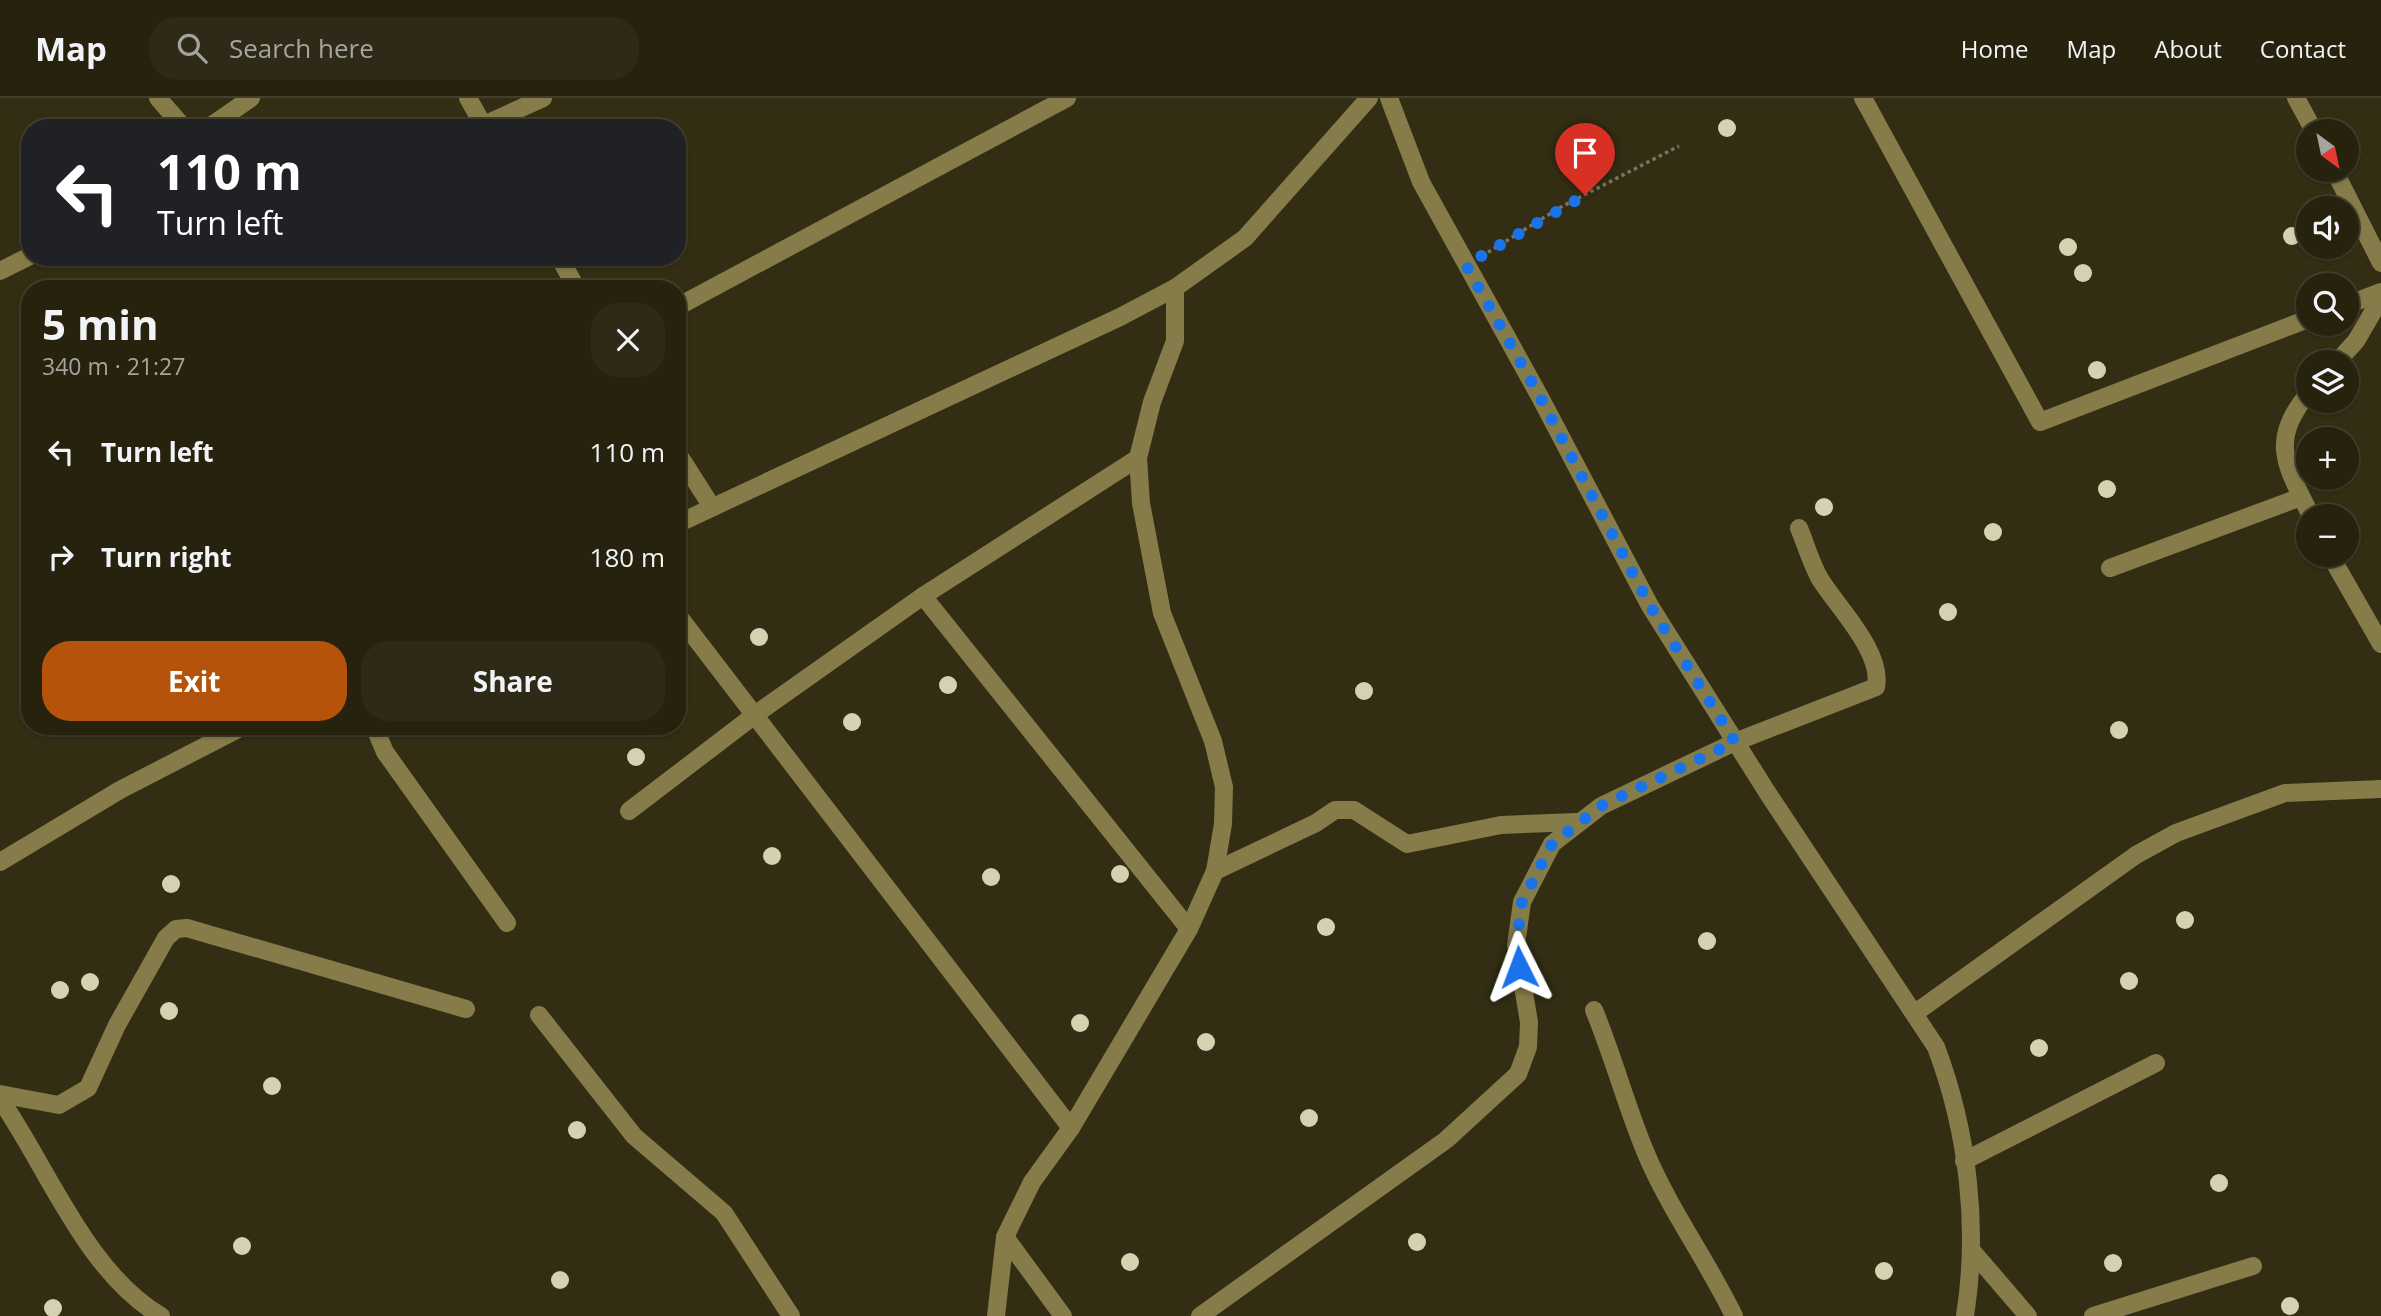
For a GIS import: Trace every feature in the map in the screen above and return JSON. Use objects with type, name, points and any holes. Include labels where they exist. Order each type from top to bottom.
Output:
[{"type":"street","points":[[158,98],[176,119]]},
{"type":"street","points":[[221,119],[251,98]]},
{"type":"street","points":[[468,98],[480,119]]},
{"type":"street","points":[[501,119],[543,98]]},
{"type":"street","points":[[686,302],[1067,98]]},
{"type":"street","points":[[686,520],[1120,317],[1175,288],[1245,239],[1369,98]]},
{"type":"street","points":[[1389,98],[1421,182],[1540,397],[1650,606],[1735,742],[1936,1047],[1948,1080],[1972,1217],[1973,1251],[1965,1316]]},
{"type":"street","points":[[1863,98],[2040,422],[2296,324]]},
{"type":"street","points":[[2296,98],[2307,119]]},
{"type":"street","points":[[2340,182],[2381,263]]},
{"type":"street","points":[[0,271],[21,260]]},
{"type":"street","points":[[996,1316],[1005,1237],[1032,1182],[1070,1128],[1189,929],[1215,871],[1223,824],[1224,787],[1213,741],[1162,613],[1141,503],[1138,458],[1152,402],[1175,341],[1175,288]]},
{"type":"street","points":[[2359,300],[2381,292]]},
{"type":"street","points":[[2348,350],[2381,299]]},
{"type":"street","points":[[2296,412],[2285,429],[2282,452],[2305,504]]},
{"type":"street","points":[[629,811],[757,713],[923,596],[1138,458]]},
{"type":"street","points":[[686,466],[712,507]]},
{"type":"street","points":[[2110,568],[2301,497]]},
{"type":"street","points":[[1200,1316],[1446,1140],[1518,1074],[1528,1047],[1516,945],[1522,902],[1552,844],[1601,806],[1735,742],[1876,687],[1878,676],[1871,654],[1819,577],[1799,528]]},
{"type":"street","points":[[2337,567],[2381,644]]},
{"type":"street","points":[[923,596],[1189,929]]},
{"type":"street","points":[[686,625],[757,713],[1070,1128]]},
{"type":"street","points":[[0,862],[120,790],[227,735]]},
{"type":"street","points":[[377,735],[384,752],[507,923]]},
{"type":"street","points":[[1915,1013],[2136,855],[2176,833],[2285,793],[2381,789]]},
{"type":"street","points":[[1215,871],[1316,823],[1335,810],[1354,810],[1407,844],[1501,825],[1577,822]]},
{"type":"street","points":[[0,1096],[59,1105],[88,1088],[117,1025],[166,937],[176,929],[187,928],[467,1009]]},
{"type":"street","points":[[1594,1010],[1618,1068],[1645,1151],[1685,1230],[1713,1273],[1734,1316]]},
{"type":"street","points":[[538,1015],[634,1136],[724,1213],[791,1316]]},
{"type":"street","points":[[1964,1161],[2156,1063]]},
{"type":"street","points":[[0,1096],[109,1270],[137,1299],[161,1316]]},
{"type":"street","points":[[1005,1237],[1063,1316]]},
{"type":"street","points":[[1973,1251],[2028,1316]]},
{"type":"street","points":[[2093,1316],[2253,1266]]},
{"type":"path","points":[[1466,265],[1561,207],[1679,146]]},
{"type":"building","points":[[1727,119],[1733,122],[1736,128],[1733,134],[1727,137],[1721,134],[1718,128],[1721,122]]},
{"type":"building","points":[[2289,228],[2295,228],[2296,243],[2292,245],[2286,242],[2283,236]]},
{"type":"building","points":[[2068,238],[2074,241],[2077,247],[2074,253],[2068,256],[2062,253],[2059,247],[2062,241]]},
{"type":"building","points":[[2083,264],[2089,267],[2092,273],[2089,279],[2083,282],[2077,279],[2074,273],[2077,267]]},
{"type":"building","points":[[2097,361],[2103,364],[2106,370],[2103,376],[2097,379],[2091,376],[2088,370],[2091,364]]},
{"type":"building","points":[[2107,480],[2113,483],[2116,489],[2113,495],[2107,498],[2101,495],[2098,489],[2101,483]]},
{"type":"building","points":[[1824,498],[1830,501],[1833,507],[1830,513],[1824,516],[1818,513],[1815,507],[1818,501]]},
{"type":"building","points":[[1993,523],[1999,526],[2002,532],[1999,538],[1993,541],[1987,538],[1984,532],[1987,526]]},
{"type":"building","points":[[1948,603],[1954,606],[1957,612],[1954,618],[1948,621],[1942,618],[1939,612],[1942,606]]},
{"type":"building","points":[[759,628],[765,631],[768,637],[765,643],[759,646],[753,643],[750,637],[753,631]]},
{"type":"building","points":[[948,676],[954,679],[957,685],[954,691],[948,694],[942,691],[939,685],[942,679]]},
{"type":"building","points":[[1364,682],[1370,685],[1373,691],[1370,697],[1364,700],[1358,697],[1355,691],[1358,685]]},
{"type":"building","points":[[852,713],[858,716],[861,722],[858,728],[852,731],[846,728],[843,722],[846,716]]},
{"type":"building","points":[[2119,721],[2125,724],[2128,730],[2125,736],[2119,739],[2113,736],[2110,730],[2113,724]]},
{"type":"building","points":[[636,748],[642,751],[645,757],[642,763],[636,766],[630,763],[627,757],[630,751]]},
{"type":"building","points":[[772,847],[778,850],[781,856],[778,862],[772,865],[766,862],[763,856],[766,850]]},
{"type":"building","points":[[1120,865],[1126,868],[1129,874],[1126,880],[1120,883],[1114,880],[1111,874],[1114,868]]},
{"type":"building","points":[[991,868],[997,871],[1000,877],[997,883],[991,886],[985,883],[982,877],[985,871]]},
{"type":"building","points":[[171,875],[177,878],[180,884],[177,890],[171,893],[165,890],[162,884],[165,878]]},
{"type":"building","points":[[2185,911],[2191,914],[2194,920],[2191,926],[2185,929],[2179,926],[2176,920],[2179,914]]},
{"type":"building","points":[[1326,918],[1332,921],[1335,927],[1332,933],[1326,936],[1320,933],[1317,927],[1320,921]]},
{"type":"building","points":[[1707,932],[1713,935],[1716,941],[1713,947],[1707,950],[1701,947],[1698,941],[1701,935]]},
{"type":"building","points":[[2129,972],[2135,975],[2138,981],[2135,987],[2129,990],[2123,987],[2120,981],[2123,975]]},
{"type":"building","points":[[90,973],[96,976],[99,982],[96,988],[90,991],[84,988],[81,982],[84,976]]},
{"type":"building","points":[[60,981],[66,984],[69,990],[66,996],[60,999],[54,996],[51,990],[54,984]]},
{"type":"building","points":[[169,1002],[175,1005],[178,1011],[175,1017],[169,1020],[163,1017],[160,1011],[163,1005]]},
{"type":"building","points":[[1080,1014],[1086,1017],[1089,1023],[1086,1029],[1080,1032],[1074,1029],[1071,1023],[1074,1017]]},
{"type":"building","points":[[1206,1033],[1212,1036],[1215,1042],[1212,1048],[1206,1051],[1200,1048],[1197,1042],[1200,1036]]},
{"type":"building","points":[[2039,1039],[2045,1042],[2048,1048],[2045,1054],[2039,1057],[2033,1054],[2030,1048],[2033,1042]]},
{"type":"building","points":[[272,1077],[278,1080],[281,1086],[278,1092],[272,1095],[266,1092],[263,1086],[266,1080]]},
{"type":"building","points":[[1309,1109],[1315,1112],[1318,1118],[1315,1124],[1309,1127],[1303,1124],[1300,1118],[1303,1112]]},
{"type":"building","points":[[577,1121],[583,1124],[586,1130],[583,1136],[577,1139],[571,1136],[568,1130],[571,1124]]},
{"type":"building","points":[[2219,1174],[2225,1177],[2228,1183],[2225,1189],[2219,1192],[2213,1189],[2210,1183],[2213,1177]]},
{"type":"building","points":[[1417,1233],[1423,1236],[1426,1242],[1423,1248],[1417,1251],[1411,1248],[1408,1242],[1411,1236]]},
{"type":"building","points":[[242,1237],[248,1240],[251,1246],[248,1252],[242,1255],[236,1252],[233,1246],[236,1240]]},
{"type":"building","points":[[1130,1253],[1136,1256],[1139,1262],[1136,1268],[1130,1271],[1124,1268],[1121,1262],[1124,1256]]},
{"type":"building","points":[[2113,1254],[2119,1257],[2122,1263],[2119,1269],[2113,1272],[2107,1269],[2104,1263],[2107,1257]]},
{"type":"building","points":[[1884,1262],[1890,1265],[1893,1271],[1890,1277],[1884,1280],[1878,1277],[1875,1271],[1878,1265]]},
{"type":"building","points":[[560,1271],[566,1274],[569,1280],[566,1286],[560,1289],[554,1286],[551,1280],[554,1274]]},
{"type":"building","points":[[2290,1297],[2296,1300],[2299,1306],[2296,1312],[2290,1315],[2284,1312],[2281,1306],[2284,1300]]},
{"type":"building","points":[[53,1299],[59,1302],[62,1308],[59,1314],[53,1317],[47,1314],[44,1308],[47,1302]]},
{"type":"route","points":[[1519,967],[1516,945],[1522,902],[1535,871],[1552,844],[1601,806],[1649,786],[1735,742],[1650,606],[1540,397],[1466,265],[1585,195]]}]
